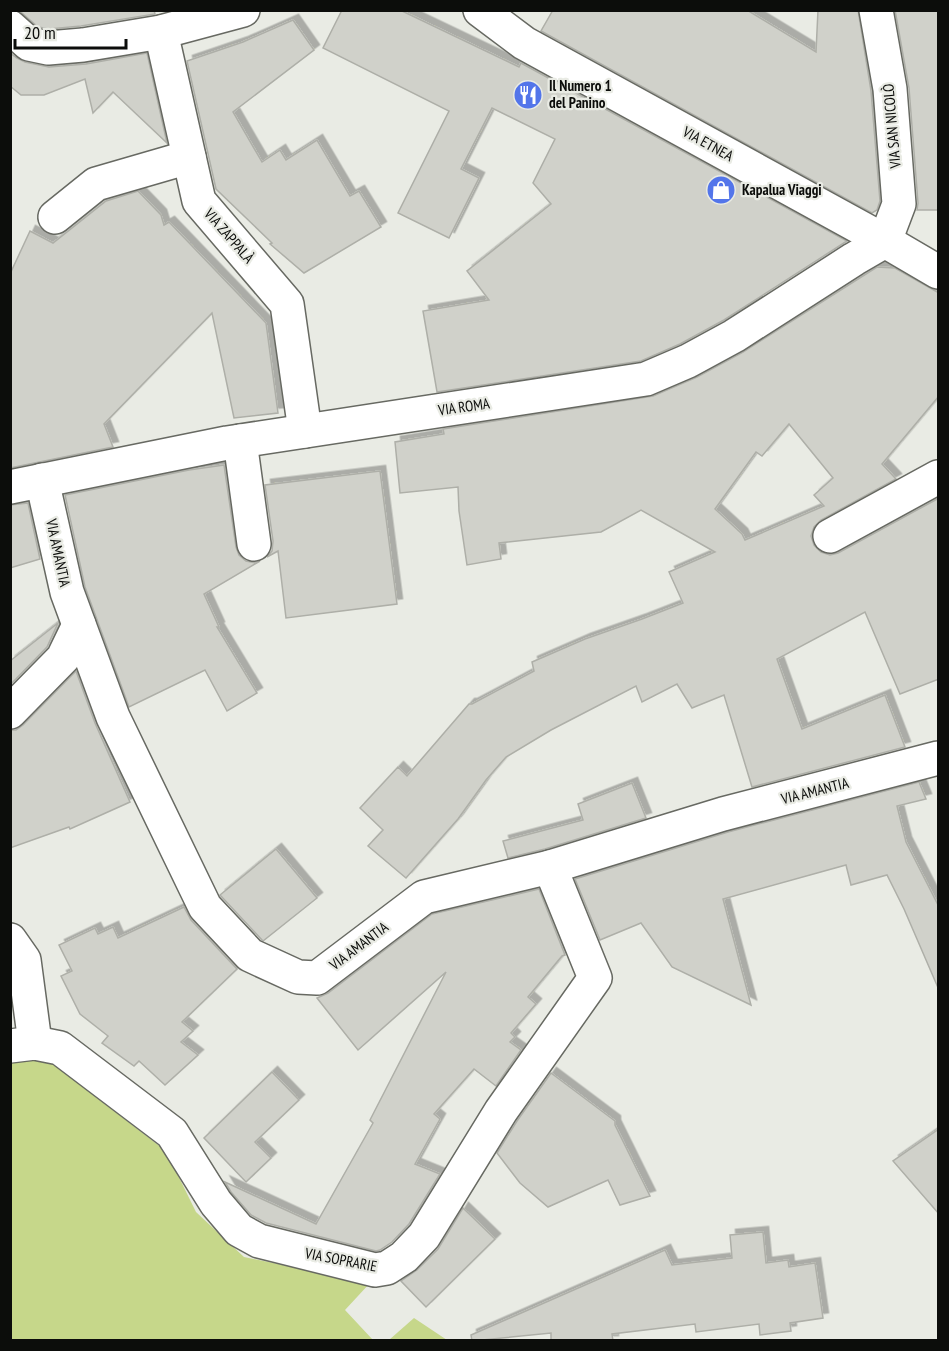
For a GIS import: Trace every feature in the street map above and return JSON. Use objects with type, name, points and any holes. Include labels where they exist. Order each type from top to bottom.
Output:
[{"type":"street","points":[[10,27],[29,44],[48,48],[83,45],[161,32],[243,10]]},
{"type":"street","name":"VIA ETNEA","points":[[480,10],[524,43],[939,272]]},
{"type":"street","name":"VIA SAN NICOLÒ","points":[[876,10],[890,89],[899,204],[885,241]]},
{"type":"street","name":"VIA ZAPPALÀ","points":[[161,32],[199,201],[287,304],[305,431]]},
{"type":"street","points":[[55,217],[96,184],[189,157]]},
{"type":"street","name":"VIA ROMA","points":[[10,487],[240,441],[646,379],[688,361],[734,336],[885,241]]},
{"type":"street","points":[[240,441],[254,544]]},
{"type":"street","points":[[830,536],[939,477]]},
{"type":"street","name":"VIA AMANTIA","points":[[42,480],[67,592],[113,717],[205,907],[250,955],[297,977],[317,978],[424,897],[550,867],[723,814],[938,761]]},
{"type":"street","points":[[10,712],[63,658],[79,625]]},
{"type":"street","name":"VIA SOPRARIE","points":[[23,1044],[60,1048],[172,1133],[216,1203],[239,1230],[259,1241],[292,1250],[375,1270],[387,1268],[404,1257],[424,1236],[501,1111],[595,978],[550,867]]},
{"type":"street","points":[[10,940],[24,960],[23,1044]]},
{"type":"green space","points":[[26,1056],[53,1064],[166,1151],[196,1212],[244,1257],[370,1283],[345,1310],[373,1340],[11,1340],[11,1064]]},
{"type":"green space","points":[[414,1318],[447,1340],[389,1340]]},
{"type":"building","points":[[18,10],[154,10],[155,14],[49,29],[38,27]]},
{"type":"building","points":[[342,10],[400,10],[519,67],[521,63],[847,241],[724,320],[680,344],[641,361],[437,392],[423,311],[489,300],[467,271],[551,204],[533,183],[555,139],[492,108],[461,169],[479,178],[449,238],[398,213],[449,111],[323,48]]},
{"type":"building","points":[[553,10],[747,10],[816,52],[818,10],[858,10],[871,91],[880,201],[877,210],[872,213],[541,31]]},
{"type":"building","points":[[895,10],[939,10],[939,210],[917,210],[909,88]]},
{"type":"building","points":[[293,20],[314,50],[233,112],[262,162],[280,150],[286,160],[317,140],[350,196],[359,191],[381,227],[304,273],[270,244],[272,243],[216,189],[187,61],[243,42]]},
{"type":"building","points":[[10,53],[25,62],[49,67],[86,64],[147,53],[167,143],[113,92],[93,113],[85,79],[44,95],[21,95],[10,86]]},
{"type":"building","points":[[138,191],[161,215],[164,225],[169,222],[266,323],[278,413],[234,418],[212,313],[104,424],[113,447],[10,468],[10,274],[30,231],[53,243],[106,201]]},
{"type":"building","points":[[877,267],[895,268],[939,293],[939,396],[882,464],[896,479],[821,520],[814,527],[811,536],[814,545],[821,552],[830,555],[838,553],[939,498],[939,679],[900,694],[865,612],[777,659],[802,729],[885,695],[905,747],[752,787],[724,695],[692,708],[677,684],[642,702],[636,686],[551,730],[506,757],[458,819],[406,878],[368,846],[383,830],[360,808],[398,767],[407,776],[469,704],[534,671],[532,662],[585,639],[683,603],[669,572],[715,552],[641,510],[601,532],[499,543],[501,559],[467,565],[458,487],[400,493],[395,442],[444,434],[443,429],[653,396],[697,377],[743,352]],"holes":[[[789,424],[833,478],[814,495],[824,506],[745,540],[742,534],[715,509],[756,452],[762,456]]]},
{"type":"building","points":[[224,465],[239,555],[246,561],[256,563],[260,561],[204,594],[219,627],[217,627],[257,693],[227,711],[205,670],[129,707],[85,587],[65,495]]},
{"type":"building","points":[[380,471],[397,604],[286,618],[278,551],[267,557],[272,551],[273,541],[265,485]]},
{"type":"building","points":[[28,503],[40,559],[10,568],[10,505]]},
{"type":"building","points":[[58,623],[47,647],[10,685],[10,661]]},
{"type":"building","points":[[76,671],[95,723],[130,802],[70,829],[69,827],[10,848],[10,730],[16,730],[23,725]]},
{"type":"building","points":[[919,782],[926,799],[897,806],[906,842],[939,907],[939,990],[887,875],[851,885],[846,865],[723,899],[751,1005],[672,967],[641,923],[600,940],[575,879],[728,832]]},
{"type":"building","points":[[632,783],[646,818],[508,858],[503,841],[583,820],[578,804]]},
{"type":"building","points":[[276,849],[317,898],[263,941],[220,895]]},
{"type":"building","points":[[539,889],[565,955],[528,997],[536,1004],[511,1033],[515,1037],[510,1042],[521,1050],[496,1086],[474,1069],[434,1114],[440,1119],[415,1164],[440,1174],[409,1224],[392,1242],[376,1251],[266,1223],[251,1215],[225,1182],[316,1224],[373,1123],[370,1120],[446,972],[358,1050],[317,998],[328,993],[432,914]]},
{"type":"building","points":[[184,907],[191,920],[237,969],[182,1022],[193,1031],[181,1042],[198,1055],[165,1085],[139,1061],[134,1066],[102,1043],[108,1036],[80,1014],[61,976],[72,971],[59,945],[95,928],[98,934],[113,927],[118,938]]},
{"type":"building","points":[[272,1072],[299,1100],[255,1142],[271,1158],[246,1182],[204,1138]]},
{"type":"building","points":[[551,1073],[615,1121],[650,1196],[620,1205],[608,1180],[548,1207],[520,1183],[497,1153]]},
{"type":"building","points":[[939,1129],[939,1214],[893,1161]]},
{"type":"building","points":[[463,1208],[495,1239],[426,1307],[401,1281],[417,1270],[438,1249]]},
{"type":"building","points":[[763,1232],[766,1263],[788,1260],[789,1267],[815,1263],[823,1318],[790,1323],[791,1331],[760,1335],[759,1324],[696,1332],[695,1324],[612,1334],[613,1341],[551,1341],[551,1333],[472,1341],[471,1335],[665,1250],[672,1265],[732,1258],[730,1235]]},
{"type":"place","name":"Il Numero 1 del Panino","points":[[528,95]]},
{"type":"place","name":"Kapalua Viaggi","points":[[721,190]]}]
